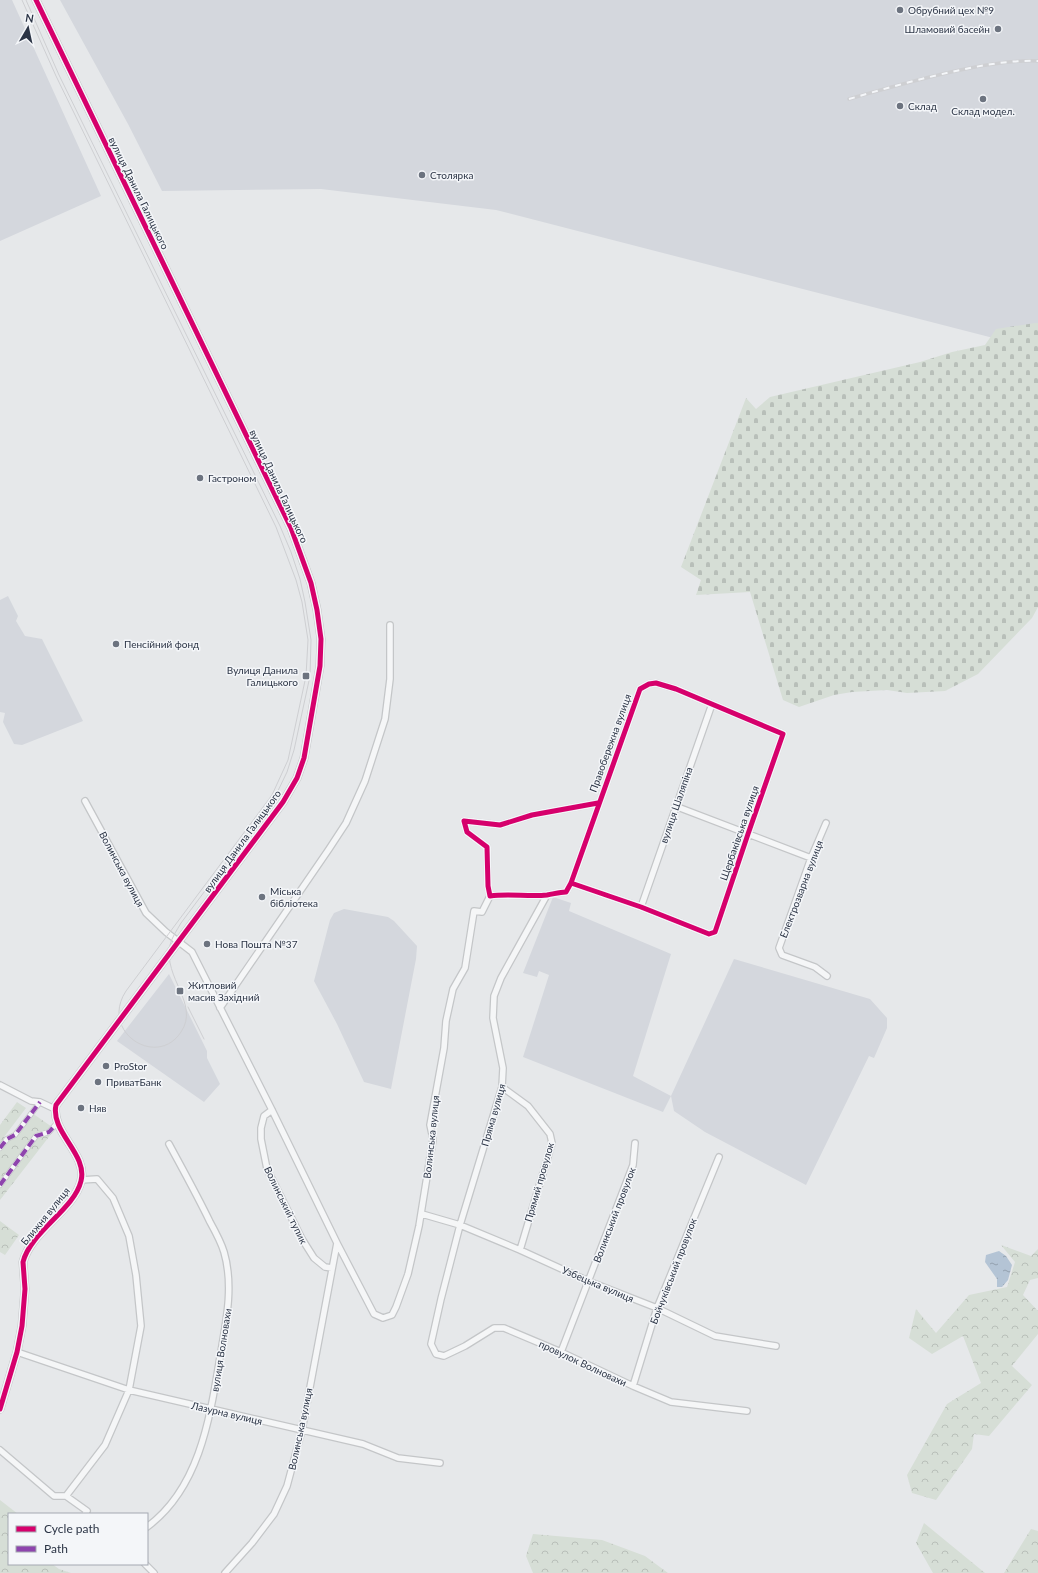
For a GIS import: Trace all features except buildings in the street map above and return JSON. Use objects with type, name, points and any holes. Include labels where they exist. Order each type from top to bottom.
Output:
[{"type":"street","name":"вулиця Данила Галицького","points":[[36,0],[291,528],[311,583],[321,638],[320,666],[304,758],[297,778],[271,820],[56,1105],[55,1109]]},
{"type":"street","points":[[220,1008],[338,836],[346,823],[365,781],[385,719],[390,679],[390,625]]},
{"type":"street","name":"Правобережна вулиця","points":[[571,883],[598,803],[640,689],[649,684],[656,683],[712,704]]},
{"type":"street","name":"Щербаківська вулиця","points":[[641,907],[709,934],[715,932],[784,734],[712,704]]},
{"type":"street","name":"вулиця Шаляпіна","points":[[641,907],[675,806],[712,704]]},
{"type":"street","name":"Волинська вулиця","points":[[85,802],[146,913],[166,932],[192,952],[374,1314],[383,1318],[392,1315],[408,1274],[422,1214],[432,1139],[430,1124],[444,1048],[446,1021],[453,989],[465,968],[474,911],[482,912],[490,896]]},
{"type":"street","name":"Правобережна вулиця","points":[[490,896],[488,886],[487,847],[467,832],[464,820],[500,824],[598,803]]},
{"type":"street","points":[[675,806],[811,858]]},
{"type":"street","name":"Електрозварна вулиця","points":[[826,823],[811,858],[779,948],[782,955],[814,967],[827,976]]},
{"type":"street","points":[[490,896],[500,894],[547,895],[558,892],[566,892],[571,883],[641,907]]},
{"type":"street","name":"Пряма вулиця","points":[[432,1344],[441,1299],[460,1225],[502,1087],[503,1068],[493,1018],[494,996],[501,978],[547,895]]},
{"type":"street","points":[[0,1085],[31,1101],[40,1102],[55,1109],[57,1123],[76,1156],[81,1170],[81,1180],[98,1179],[112,1198],[129,1236],[136,1275],[140,1326],[129,1390],[105,1445],[66,1496]]},
{"type":"street","name":"Прямий провулок","points":[[502,1087],[528,1106],[550,1134],[552,1139],[520,1250]]},
{"type":"street","points":[[0,1148],[7,1139],[16,1135],[40,1102]]},
{"type":"street","name":"Волинський тупик","points":[[272,1110],[264,1116],[261,1128],[261,1139],[267,1168],[302,1238],[314,1258],[325,1268],[332,1268]]},
{"type":"street","points":[[0,1185],[36,1136],[49,1132],[57,1123]]},
{"type":"street","name":"Волинський провулок","points":[[561,1352],[633,1165],[635,1143]]},
{"type":"street","name":"вулиця Волновахи","points":[[148,1526],[158,1518],[179,1494],[200,1452],[211,1408],[228,1314],[229,1274],[224,1250],[169,1144]]},
{"type":"street","name":"Бойчуківський провулок","points":[[633,1386],[657,1308],[719,1157]]},
{"type":"street","name":"Ближня вулиця","points":[[0,1409],[17,1352],[24,1309],[23,1262],[25,1256],[32,1244],[68,1203],[76,1192],[81,1180]]},
{"type":"street","name":"Узбецька вулиця","points":[[422,1214],[460,1225],[520,1250],[588,1282],[657,1308],[715,1336],[776,1346]]},
{"type":"street","name":"Волинська вулиця","points":[[225,1573],[252,1543],[274,1514],[287,1486],[302,1430],[337,1243]]},
{"type":"street","name":"провулок Волновахи","points":[[432,1344],[436,1354],[444,1356],[465,1346],[494,1328],[504,1328],[671,1402],[747,1411]]},
{"type":"street","name":"Лазурна вулиця","points":[[17,1352],[129,1390],[363,1444],[398,1458],[440,1463]]},
{"type":"street","points":[[0,1450],[54,1496],[66,1496],[87,1511],[86,1513]]},
{"type":"street","points":[[146,1565],[154,1573]]},
{"type":"shaded area","points":[[0,0],[12,0],[101,196],[0,241]]},
{"type":"shaded area","points":[[60,0],[1038,0],[1038,367],[1005,341],[496,210],[321,189],[162,191],[128,124]]},
{"type":"shaded area","points":[[8,596],[18,616],[16,621],[25,636],[42,639],[83,721],[22,745],[14,744],[3,722],[5,713],[0,712],[0,600]]},
{"type":"shaded area","points":[[553,897],[571,903],[569,911],[671,954],[633,1076],[671,1096],[663,1112],[523,1057],[549,975],[539,971],[537,977],[523,973]]},
{"type":"shaded area","points":[[344,909],[388,917],[394,921],[417,946],[416,959],[391,1089],[364,1082],[337,1024],[314,981],[330,920],[334,913]]},
{"type":"shaded area","points":[[734,959],[870,999],[887,1018],[887,1028],[874,1058],[869,1056],[806,1185],[705,1132],[674,1111],[671,1096]]},
{"type":"shaded area","points":[[169,974],[207,1051],[207,1058],[220,1084],[204,1102],[117,1041]]},
{"type":"green space","points":[[1038,323],[1038,607],[1032,618],[978,674],[945,691],[907,693],[887,690],[852,692],[834,695],[799,707],[783,700],[750,592],[696,595],[701,580],[681,567],[746,398],[756,409],[770,397],[920,362],[952,352],[985,345],[996,329]]},
{"type":"green space","points":[[17,1102],[26,1108],[4,1137],[7,1139],[16,1135],[32,1113],[55,1129],[0,1200],[0,1125]]},
{"type":"green space","points":[[0,1221],[19,1235],[5,1255],[0,1252]]},
{"type":"green space","points":[[1001,1245],[1031,1256],[1038,1249],[1038,1278],[1030,1280],[1023,1295],[1038,1311],[1038,1334],[1012,1366],[1032,1385],[989,1436],[974,1434],[972,1449],[936,1500],[912,1493],[907,1475],[947,1404],[981,1383],[963,1336],[932,1354],[909,1338],[916,1309],[936,1333],[969,1295],[1007,1287],[1015,1262]]},
{"type":"green space","points":[[0,1500],[17,1513],[8,1513],[8,1565],[53,1565],[59,1569],[71,1573],[0,1573]]},
{"type":"green space","points":[[924,1523],[985,1573],[933,1573],[916,1543]]},
{"type":"green space","points":[[1031,1529],[1038,1531],[1038,1573],[1004,1573]]},
{"type":"green space","points":[[533,1534],[602,1540],[645,1556],[668,1573],[533,1573],[526,1556]]},
{"type":"water","points":[[999,1251],[1006,1256],[1012,1265],[1008,1280],[1002,1287],[997,1287],[997,1279],[985,1262],[986,1255]]},
{"type":"tram line","points":[[22,0],[56,76],[276,527],[296,580],[302,602],[308,640],[306,676],[288,760],[272,795],[126,991],[120,1006],[120,1020],[125,1032],[134,1041],[146,1046],[158,1047],[171,1043],[181,1032],[186,1022],[184,1001],[171,969],[169,957],[171,942],[181,923],[275,797],[287,772],[294,750],[310,676],[311,640],[300,579],[280,526],[59,75],[26,0]]},
{"type":"tram line","points":[[188,1007],[204,1039]]},
{"type":"railway","points":[[849,99],[921,79],[974,67],[1011,62],[1038,61]]},
{"type":"marked path","points":[[0,1148],[7,1139],[15,1135],[40,1102]]},
{"type":"marked path","points":[[0,1185],[36,1136],[49,1132],[57,1123]]},
{"type":"cycle path","points":[[0,1409],[17,1352],[22,1326],[25,1289],[23,1262],[34,1240],[70,1202],[77,1192],[81,1181],[82,1171],[75,1152],[58,1124],[56,1105],[283,802],[297,778],[304,758],[320,666],[321,639],[311,583],[291,528],[36,0]]},
{"type":"cycle path","points":[[571,883],[641,907],[709,934],[715,932],[783,734],[676,689],[656,683],[649,684],[640,689],[571,883],[566,892],[547,895],[490,896],[488,886],[487,847],[467,832],[464,821],[500,825],[532,815],[598,803]]},
{"type":"place","name":"Обрубний цех №9","points":[[900,10]]},
{"type":"place","name":"Шламовий басейн","points":[[998,29]]},
{"type":"place","name":"Склад модел.","points":[[983,99]]},
{"type":"place","name":"Склад","points":[[900,106]]},
{"type":"place","name":"Столярка","points":[[422,175]]},
{"type":"place","name":"Гастроном","points":[[200,478]]},
{"type":"place","name":"Пенсійний фонд","points":[[116,644]]},
{"type":"place","name":"Вулиця Данила Галицького","points":[[306,676]]},
{"type":"place","name":"Міська бібліотека","points":[[262,897]]},
{"type":"place","name":"Нова Пошта №37","points":[[207,944]]},
{"type":"place","name":"Житловий масив Західний","points":[[180,991]]},
{"type":"place","name":"ProStor","points":[[106,1066]]},
{"type":"place","name":"ПриватБанк","points":[[98,1082]]},
{"type":"place","name":"Няв","points":[[81,1108]]}]
